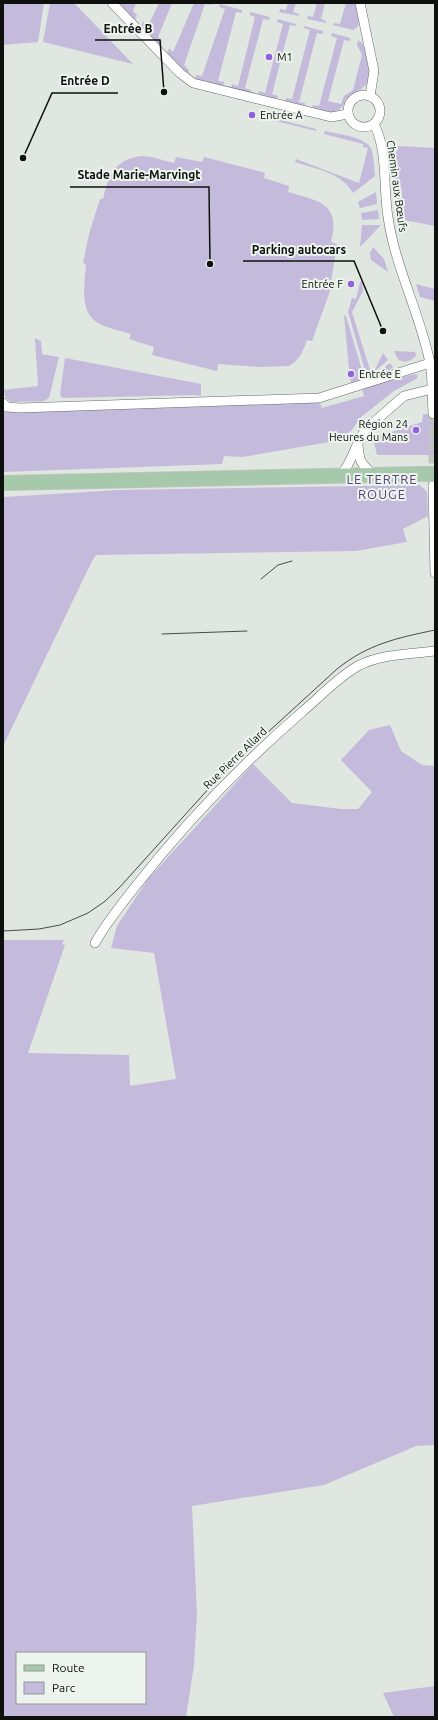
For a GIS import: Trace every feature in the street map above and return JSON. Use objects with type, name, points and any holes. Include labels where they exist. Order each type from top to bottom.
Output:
[{"type":"main road","points":[[3,484],[420,474],[434,479]]},
{"type":"street","points":[[112,3],[180,73],[193,83],[331,117],[348,114]]},
{"type":"street","points":[[360,3],[374,71],[370,96]]},
{"type":"street","points":[[363,95],[370,96],[379,106],[380,112],[378,119],[369,127],[358,127],[353,124],[348,114],[348,107],[351,101],[357,97],[363,95]]},
{"type":"street","name":"Chemin aux Bœufs","points":[[374,124],[381,148],[388,216],[396,259],[409,290],[430,363],[433,414]]},
{"type":"street","points":[[3,403],[7,406],[20,408],[319,398],[430,363]]},
{"type":"street","points":[[340,476],[351,460],[361,435],[366,429],[404,396],[432,389]]},
{"type":"street","points":[[358,443],[359,456],[362,465],[375,475]]},
{"type":"street","points":[[434,479],[435,570]]},
{"type":"street","name":"Rue Pierre Allard","points":[[95,943],[102,930],[156,860],[231,777],[330,687],[353,669],[371,660],[435,651]]},
{"type":"green space","points":[[3,3],[44,3],[38,42],[3,45]]},
{"type":"green space","points":[[50,3],[74,3],[133,64],[43,42]]},
{"type":"green space","points":[[118,3],[136,3],[133,11],[137,15],[135,20]]},
{"type":"green space","points":[[159,3],[172,3],[158,37],[162,42],[160,46],[141,26],[143,21],[148,26]]},
{"type":"green space","points":[[194,3],[212,3],[211,5],[205,4],[184,65],[189,70],[188,75],[167,53],[169,48],[173,52]]},
{"type":"green space","points":[[288,3],[296,3],[293,12],[299,14],[299,16],[279,12],[280,9],[286,10]]},
{"type":"green space","points":[[317,3],[325,3],[321,19],[326,21],[326,23],[307,19],[308,16],[313,17]]},
{"type":"green space","points":[[346,3],[355,3],[359,20],[358,27],[353,30],[333,25],[334,23],[340,24]]},
{"type":"green space","points":[[220,4],[242,10],[242,13],[236,12],[218,81],[224,82],[223,87],[195,79],[196,75],[202,76],[225,9],[219,7]]},
{"type":"green space","points":[[250,12],[270,17],[269,20],[263,19],[245,88],[251,90],[250,94],[231,89],[232,84],[238,86],[255,17],[250,15]]},
{"type":"green space","points":[[277,19],[296,24],[296,26],[290,25],[272,94],[278,96],[277,101],[258,96],[259,91],[265,93],[283,24],[277,22]]},
{"type":"green space","points":[[304,26],[323,31],[323,34],[317,33],[299,102],[305,103],[304,108],[285,103],[286,98],[292,99],[310,30],[304,28]]},
{"type":"green space","points":[[332,33],[350,38],[350,41],[344,40],[328,101],[341,104],[344,96],[353,90],[362,55],[357,45],[358,40],[367,53],[369,73],[366,85],[351,96],[341,108],[331,113],[325,113],[312,110],[313,105],[319,106],[337,38],[331,36]]},
{"type":"green space","points":[[273,118],[316,129],[316,131],[272,120]]},
{"type":"green space","points":[[325,131],[359,139],[370,146],[374,160],[375,176],[353,193],[348,186],[335,176],[295,162],[296,159],[359,183],[368,148],[363,147],[363,144],[324,134]]},
{"type":"green space","points":[[398,146],[435,148],[435,226],[399,219],[393,158]]},
{"type":"green space","points":[[141,156],[174,163],[176,157],[202,162],[204,157],[265,173],[264,178],[289,186],[288,192],[318,201],[330,211],[333,219],[331,242],[337,244],[329,294],[312,341],[307,340],[301,355],[293,364],[289,366],[261,367],[218,364],[217,371],[152,355],[154,347],[129,339],[131,334],[100,324],[88,313],[84,297],[86,264],[83,263],[89,234],[100,199],[103,199],[114,170],[125,161]]},
{"type":"green space","points":[[376,192],[377,204],[360,208],[358,202]]},
{"type":"green space","points":[[378,210],[379,219],[362,220],[361,213]]},
{"type":"green space","points":[[362,225],[380,226],[360,247]]},
{"type":"green space","points":[[373,247],[384,259],[388,272],[371,260],[370,253]]},
{"type":"green space","points":[[360,282],[362,282],[363,291],[352,312],[370,370],[374,371],[383,353],[388,360],[373,373],[366,374],[348,312],[352,298],[356,299]]},
{"type":"green space","points":[[416,284],[435,289],[435,301],[420,297]]},
{"type":"green space","points":[[344,315],[346,316],[364,377],[376,374],[390,363],[393,367],[384,374],[351,383],[350,377],[353,377],[352,369],[349,369]]},
{"type":"green space","points":[[35,338],[41,341],[42,354],[59,357],[49,398],[44,401],[11,402],[6,398],[3,390],[38,386]]},
{"type":"green space","points":[[394,351],[415,352],[416,356],[405,362],[398,359]]},
{"type":"green space","points":[[65,358],[201,384],[201,396],[62,398],[60,394]]},
{"type":"green space","points":[[415,374],[418,376],[416,379],[394,391],[361,417],[351,431],[335,441],[243,457],[224,456],[222,464],[3,472],[3,412],[319,401],[322,408],[364,396],[362,388]]},
{"type":"green space","name":"Région 24 Heures du Mans","points":[[423,414],[435,414],[435,455],[377,455],[373,438],[422,422]]},
{"type":"green space","points":[[420,485],[427,492],[428,516],[403,529],[407,542],[356,551],[96,555],[3,746],[3,497],[119,490]]},
{"type":"green space","points":[[390,725],[401,751],[422,765],[435,766],[435,1445],[416,1446],[324,1485],[192,1506],[197,1614],[194,1665],[186,1717],[3,1717],[3,940],[64,940],[62,944],[65,945],[28,1053],[129,1055],[130,1086],[176,1079],[154,953],[111,948],[117,926],[148,879],[253,764],[292,803],[341,809],[358,809],[372,792],[341,760],[369,730]]},
{"type":"green space","points":[[435,1686],[435,1717],[394,1717],[383,1693]]},
{"type":"tunnel","points":[[433,414],[433,479]]},
{"type":"tram line","points":[[261,579],[278,565],[292,561]]},
{"type":"tram line","points":[[3,931],[39,929],[60,925],[88,913],[104,902],[119,888],[220,776],[337,669],[360,653],[383,643],[435,630]]},
{"type":"tram line","points":[[162,634],[247,631]]},
{"type":"place","name":"M1","points":[[269,57]]},
{"type":"place","name":"Entrée B","points":[[164,92]]},
{"type":"place","name":"Entrée A","points":[[252,115]]},
{"type":"place","name":"Entrée D","points":[[23,158]]},
{"type":"place","name":"Stade Marie-Marvingt","points":[[210,264]]},
{"type":"place","name":"Entrée F","points":[[351,284]]},
{"type":"place","name":"Parking autocars","points":[[383,331]]},
{"type":"place","name":"Entrée E","points":[[351,374]]},
{"type":"place","name":"Région 24 Heures du Mans","points":[[416,430]]},
{"type":"district","name":"LE TERTRE ROUGE","points":[[382,486]]}]
